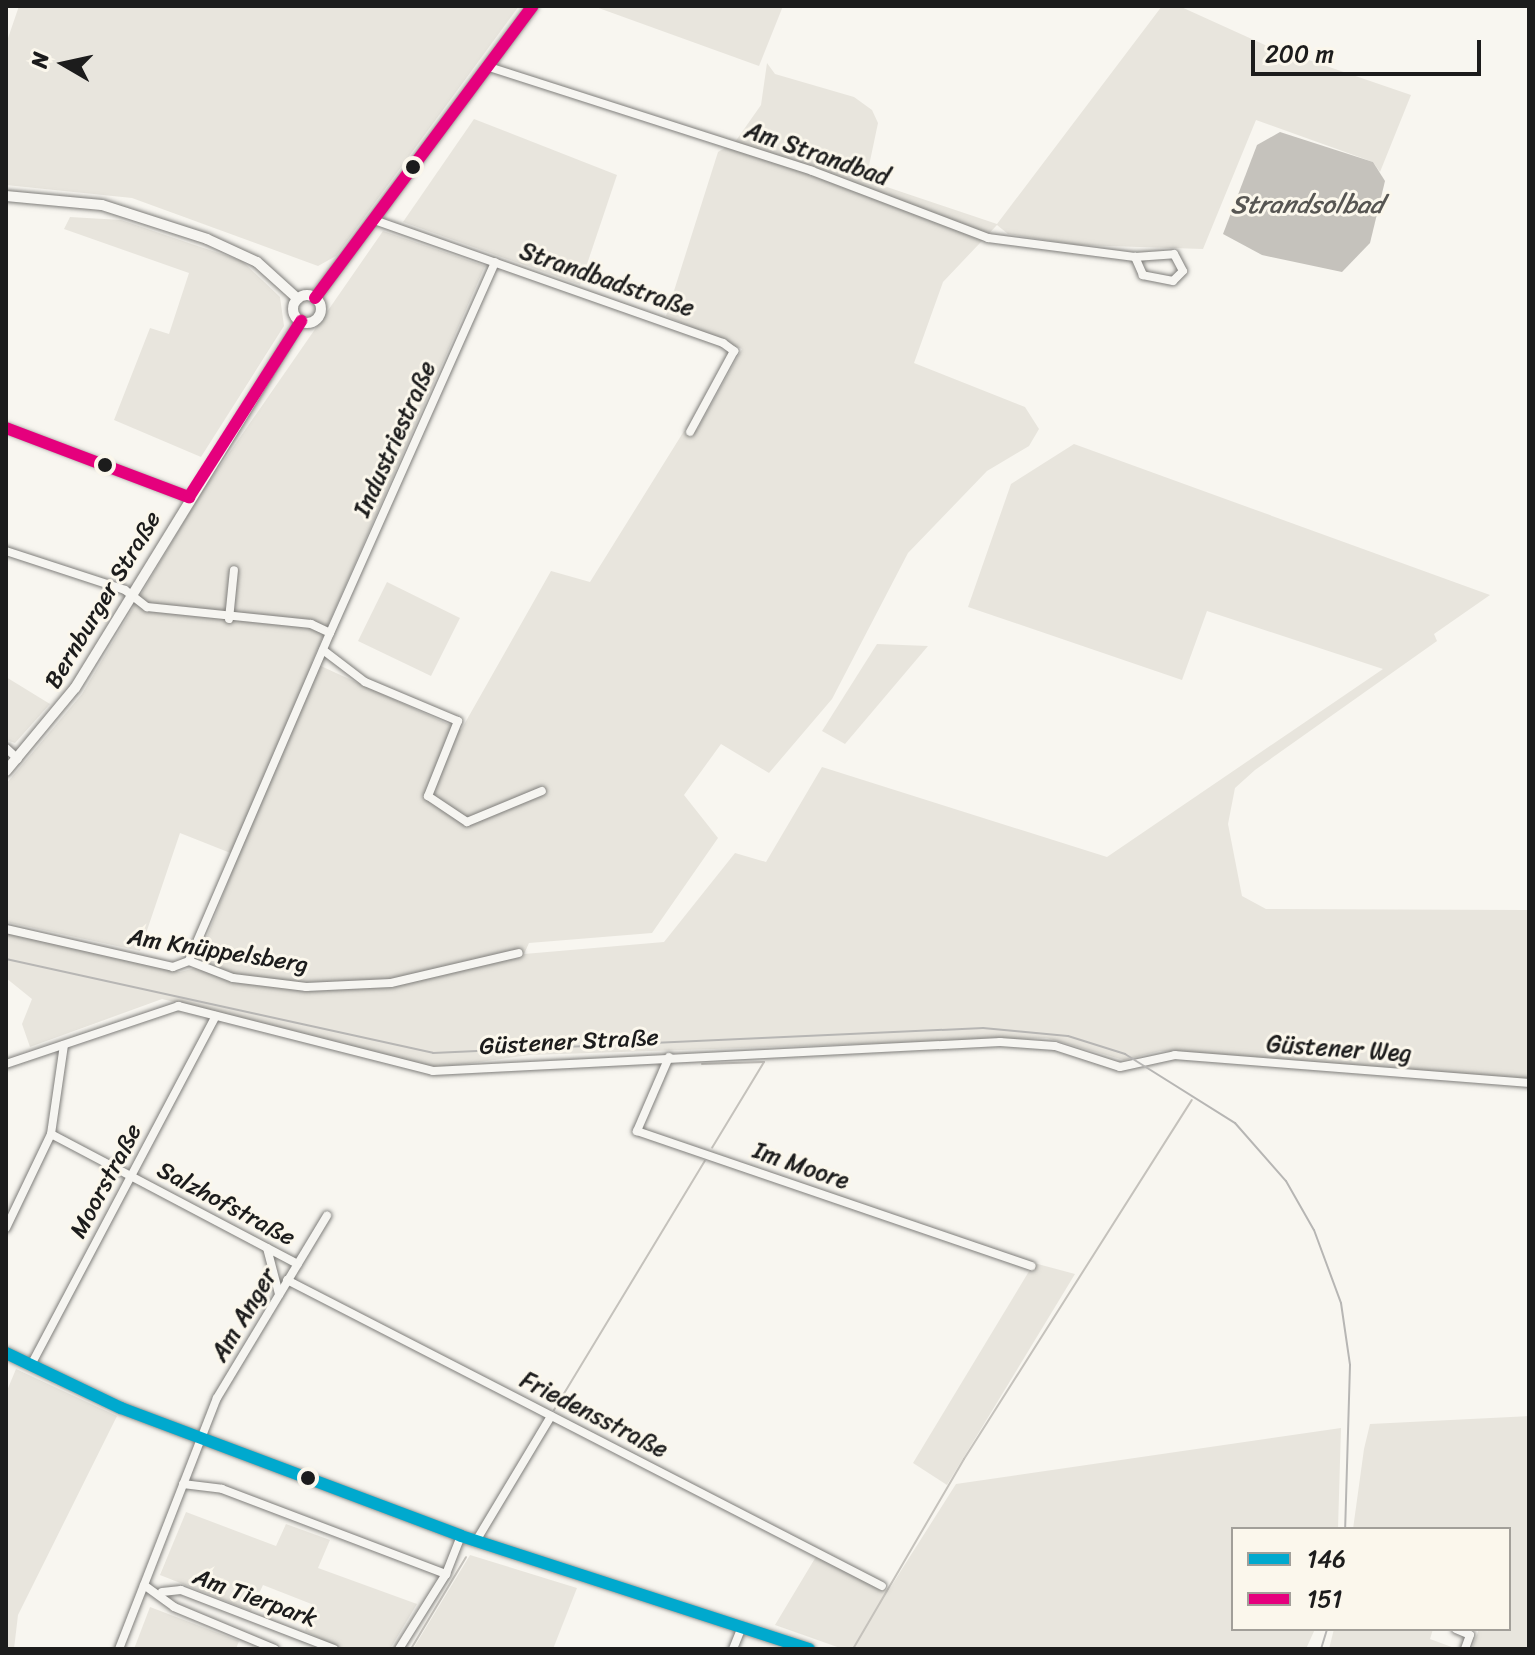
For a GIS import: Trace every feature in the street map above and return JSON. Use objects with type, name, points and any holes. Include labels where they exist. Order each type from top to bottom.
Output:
[{"type":"main road","points":[[6,196],[102,205],[207,239],[257,262],[298,299],[315,298],[377,221],[533,6]]},
{"type":"main road","name":"Bernburger Straße","points":[[6,771],[75,688],[189,497],[301,321],[318,317],[315,298]]},
{"type":"main road","points":[[298,299],[294,311],[301,321]]},
{"type":"main road","points":[[6,1353],[200,1438],[461,1536],[809,1649]]},
{"type":"street","name":"Am Strandbad","points":[[489,67],[812,171],[988,238],[1135,257],[1174,254],[1183,271],[1173,281],[1143,275],[1135,257]]},
{"type":"street","name":"Strandbadstraße","points":[[377,221],[734,351],[690,432]]},
{"type":"street","name":"Industriestraße","points":[[189,961],[495,262]]},
{"type":"street","points":[[6,428],[189,497]]},
{"type":"street","points":[[6,551],[130,593],[147,607],[229,619],[311,624],[330,633]]},
{"type":"street","points":[[229,619],[234,570]]},
{"type":"street","points":[[323,650],[365,682],[458,721],[428,796],[467,822],[542,791]]},
{"type":"street","points":[[6,748],[18,759]]},
{"type":"street","name":"Am Knüppelsberg","points":[[6,929],[173,967],[189,961],[263,984],[347,987],[519,953]]},
{"type":"street","name":"Güstener Straße","points":[[6,1064],[163,1008],[216,1016],[433,1071],[669,1057],[1015,1043],[1120,1067],[1147,1063]]},
{"type":"street","name":"Moorstraße","points":[[31,1365],[216,1016]]},
{"type":"street","points":[[6,1228],[51,1134],[64,1045]]},
{"type":"street","name":"Güstener Weg","points":[[1147,1063],[1175,1055],[1529,1083]]},
{"type":"street","name":"Im Moore","points":[[669,1057],[637,1131],[1032,1266]]},
{"type":"street","name":"Salzhofstraße","points":[[51,1134],[298,1264]]},
{"type":"street","name":"Am Anger","points":[[200,1438],[287,1280],[327,1216]]},
{"type":"street","points":[[267,1248],[279,1294]]},
{"type":"street","name":"Friedensstraße","points":[[287,1280],[882,1586]]},
{"type":"street","points":[[476,1541],[551,1416]]},
{"type":"street","points":[[119,1649],[200,1438]]},
{"type":"street","points":[[183,1484],[222,1489],[446,1574]]},
{"type":"street","points":[[399,1649],[446,1574],[461,1536]]},
{"type":"street","name":"Am Tierpark","points":[[144,1585],[162,1592],[181,1590],[334,1649]]},
{"type":"street","name":"Am Tierpark","points":[[162,1592],[174,1607],[275,1649]]},
{"type":"street","points":[[733,1649],[742,1627]]},
{"type":"street","points":[[1461,1631],[1470,1635],[1465,1649]]},
{"type":"shaded area","points":[[19,6],[519,6],[336,256],[318,266],[132,198],[6,185],[6,44]]},
{"type":"shaded area","points":[[593,6],[783,6],[759,66]]},
{"type":"shaded area","points":[[1162,6],[1179,6],[1265,45],[1411,95],[1380,172],[1373,162],[1256,120],[1203,249],[1077,245],[1008,234],[997,225],[943,282],[914,363],[1025,407],[1039,429],[1029,446],[987,471],[908,553],[832,699],[769,773],[721,744],[684,795],[718,838],[652,933],[529,943],[524,954],[664,942],[735,853],[766,862],[822,767],[1107,857],[1383,669],[1207,611],[1182,680],[968,607],[1011,484],[1074,444],[1490,595],[1434,634],[1437,641],[1255,770],[1235,788],[1228,824],[1242,896],[1266,909],[1529,910],[1529,1079],[1160,1051],[1124,1060],[1047,1038],[530,1055],[437,1068],[162,999],[30,1047],[22,1024],[32,999],[6,978],[6,933],[180,972],[195,968],[238,856],[180,833],[140,951],[6,922],[6,784],[82,694],[198,498],[383,231],[485,266],[312,662],[461,730],[551,571],[590,582],[684,431],[697,430],[742,349],[666,316],[718,152],[735,142],[761,105],[767,63],[775,74],[854,97],[872,110],[878,123],[866,180],[997,224]]},
{"type":"shaded area","points":[[474,119],[617,175],[580,285],[403,222]]},
{"type":"shaded area","points":[[70,217],[121,220],[242,261],[280,297],[284,326],[201,457],[114,420],[150,328],[169,334],[189,273],[64,229]]},
{"type":"shaded area","points":[[387,582],[460,618],[431,676],[358,641]]},
{"type":"shaded area","points":[[877,644],[928,646],[845,744],[822,731]]},
{"type":"shaded area","points":[[6,677],[50,704],[15,743],[6,740]]},
{"type":"shaded area","points":[[1034,1263],[1075,1274],[947,1485],[913,1463]]},
{"type":"shaded area","points":[[16,1369],[117,1416],[18,1615],[14,1649],[6,1649],[6,1393]]},
{"type":"shaded area","points":[[1529,1416],[1529,1649],[1472,1649],[1478,1631],[1511,1631],[1511,1527],[1353,1527],[1370,1424]]},
{"type":"shaded area","points":[[1341,1428],[1338,1527],[1231,1527],[1231,1631],[1314,1631],[1306,1649],[843,1649],[775,1625],[817,1555],[888,1591],[956,1484]]},
{"type":"shaded area","points":[[186,1512],[276,1546],[286,1524],[330,1540],[318,1568],[417,1604],[390,1649],[342,1649],[305,1631],[314,1605],[263,1585],[251,1611],[160,1575]]},
{"type":"shaded area","points":[[470,1555],[577,1588],[553,1649],[413,1649]]},
{"type":"shaded area","points":[[150,1607],[239,1641],[236,1649],[134,1649]]},
{"type":"shaded area","points":[[1334,1631],[1432,1631],[1430,1639],[1457,1649],[1329,1649]]},
{"type":"water","name":"Strandsolbad","points":[[1280,132],[1373,162],[1385,181],[1370,243],[1342,272],[1262,255],[1223,234],[1257,145]]},
{"type":"waterway","points":[[702,1064],[764,1062],[712,1148]]},
{"type":"waterway","points":[[853,1649],[964,1459],[1192,1100]]},
{"type":"waterway","points":[[554,1410],[705,1161]]},
{"type":"waterway","points":[[411,1649],[466,1557]]},
{"type":"railway","points":[[6,959],[433,1053],[983,1028],[1068,1036],[1125,1054],[1235,1123],[1286,1181],[1314,1230],[1341,1303],[1350,1365],[1345,1527]]},
{"type":"railway","points":[[1321,1649],[1326,1631]]},
{"type":"transit line","name":"151","points":[[315,298],[533,6]]},
{"type":"transit line","name":"151","points":[[6,428],[189,497],[301,321]]},
{"type":"transit line","name":"146","points":[[6,1353],[121,1408],[461,1536],[809,1649]]}]
